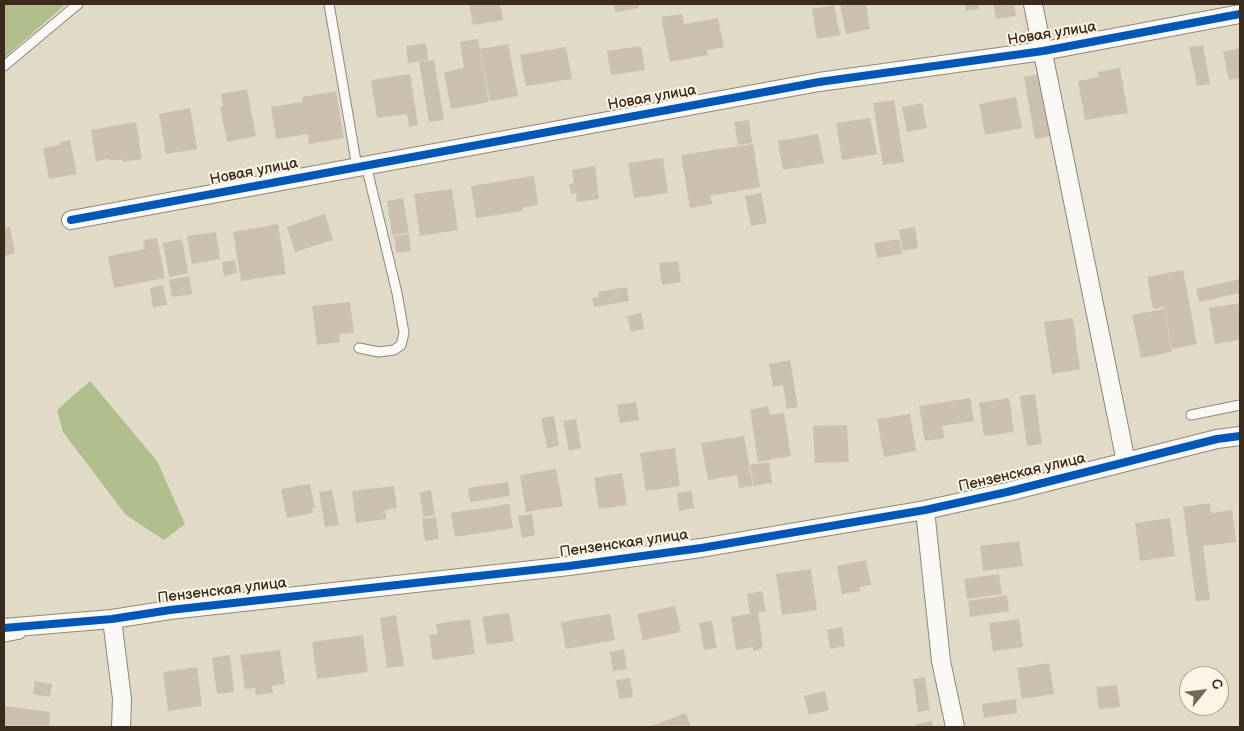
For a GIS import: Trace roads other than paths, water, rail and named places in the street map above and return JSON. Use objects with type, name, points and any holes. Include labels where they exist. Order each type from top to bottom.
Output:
[{"type":"street","points":[[1033,4],[1126,462]]},
{"type":"street","name":"Новая улица","points":[[70,220],[819,82],[1043,50],[1240,14]]},
{"type":"street","name":"Пензенская улица","points":[[4,628],[112,618],[701,548],[924,510],[1240,436]]},
{"type":"street","points":[[924,510],[941,661],[955,727]]},
{"type":"street","points":[[112,618],[122,700],[121,727]]},
{"type":"lane","points":[[4,66],[78,4]]},
{"type":"lane","points":[[329,4],[362,166],[397,293],[404,333],[401,345],[394,350],[379,352],[359,348]]},
{"type":"lane","points":[[1191,414],[1240,405]]},
{"type":"lane","points":[[4,637],[112,618]]}]
